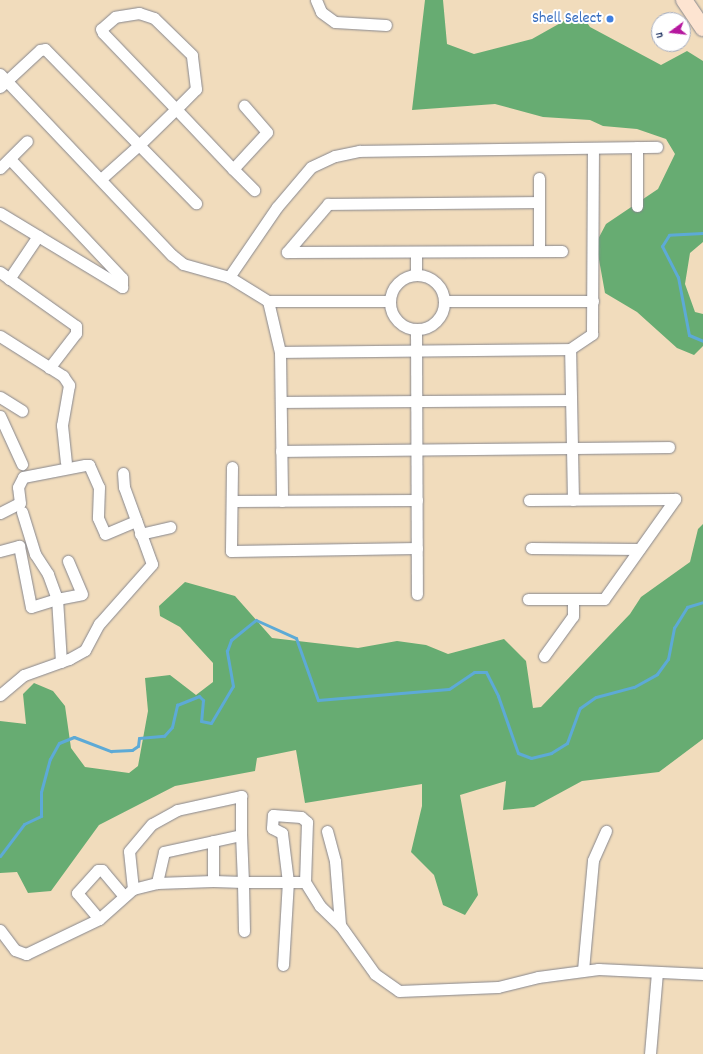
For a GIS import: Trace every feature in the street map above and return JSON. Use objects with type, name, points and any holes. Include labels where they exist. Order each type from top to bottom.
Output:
[{"type":"main road","points":[[684,0],[703,28]]},
{"type":"street","points":[[316,0],[320,12],[335,22],[386,25]]},
{"type":"street","points":[[102,178],[140,144],[176,109],[196,89],[192,55],[154,18],[139,13],[105,22],[103,33],[176,109],[233,169],[254,190]]},
{"type":"street","points":[[196,203],[46,49],[40,50],[2,80],[102,178],[183,264],[229,277],[268,301],[389,301]]},
{"type":"street","points":[[233,169],[267,132],[244,106]]},
{"type":"street","points":[[0,168],[27,141]]},
{"type":"street","points":[[637,147],[637,206]]},
{"type":"street","points":[[229,277],[278,207],[311,167],[335,156],[359,151],[657,147]]},
{"type":"street","points":[[280,352],[570,349],[592,334],[593,148]]},
{"type":"street","points":[[0,213],[122,287],[122,278],[10,159]]},
{"type":"street","points":[[539,178],[539,252]]},
{"type":"street","points":[[539,202],[328,204],[287,252],[562,251]]},
{"type":"street","points":[[38,236],[5,275],[76,326],[76,333],[49,368]]},
{"type":"street","points":[[416,252],[416,274]]},
{"type":"street","points":[[416,274],[430,278],[440,287],[444,301],[441,316],[431,326],[416,330],[402,326],[392,315],[389,301],[393,288],[402,278],[416,274]]},
{"type":"street","points":[[444,301],[593,300]]},
{"type":"street","points":[[268,301],[280,352],[282,501]]},
{"type":"street","points":[[416,330],[417,594]]},
{"type":"street","points":[[0,336],[49,368],[69,385],[62,425],[66,462]]},
{"type":"street","points":[[570,349],[573,500]]},
{"type":"street","points":[[0,397],[22,411]]},
{"type":"street","points":[[281,402],[571,400]]},
{"type":"street","points":[[0,416],[22,464]]},
{"type":"street","points":[[281,450],[669,447]]},
{"type":"street","points":[[0,513],[20,503],[18,487],[23,477],[89,465],[99,487],[98,518],[105,534],[136,521]]},
{"type":"street","points":[[232,467],[231,551],[417,548]]},
{"type":"street","points":[[0,695],[24,675],[62,662],[85,650],[99,624],[150,567],[152,560],[140,534],[123,473]]},
{"type":"street","points":[[232,501],[417,500]]},
{"type":"street","points":[[528,598],[604,599],[675,500],[529,500]]},
{"type":"street","points":[[22,512],[35,554],[48,574],[57,599],[62,662]]},
{"type":"street","points":[[140,534],[170,526]]},
{"type":"street","points":[[0,551],[19,546],[31,607],[57,599],[82,594],[68,561]]},
{"type":"street","points":[[531,548],[639,549]]},
{"type":"street","points":[[544,656],[573,616],[573,598]]},
{"type":"street","points":[[128,892],[128,851],[152,824],[178,810],[241,796],[244,931]]},
{"type":"street","points":[[283,965],[288,882],[282,833],[271,825],[275,814],[301,817],[307,822],[306,882],[320,906],[340,925],[375,974],[405,993],[498,987],[584,970],[703,974]]},
{"type":"street","points":[[584,970],[594,860],[606,831]]},
{"type":"street","points":[[327,832],[335,861],[340,925]]},
{"type":"street","points":[[157,883],[164,852],[241,835]]},
{"type":"street","points":[[213,841],[213,881]]},
{"type":"street","points":[[99,919],[77,893],[98,870],[102,870],[128,892]]},
{"type":"street","points":[[0,930],[15,950],[26,954],[99,919],[128,892],[157,883],[213,881],[306,882]]},
{"type":"street","points":[[650,1054],[656,972]]},
{"type":"green space","points":[[425,0],[443,0],[447,44],[474,54],[532,39],[580,12],[590,27],[661,65],[685,52],[689,52],[703,61],[703,242],[690,253],[685,284],[695,312],[703,314],[703,346],[694,355],[677,348],[637,312],[605,293],[596,243],[606,224],[658,189],[675,154],[666,139],[637,129],[603,126],[590,120],[543,117],[495,104],[412,110]]},
{"type":"green space","points":[[703,524],[703,739],[659,772],[582,781],[534,807],[503,810],[506,781],[460,795],[478,895],[465,915],[443,905],[434,875],[411,852],[422,806],[422,784],[305,803],[296,750],[257,758],[255,771],[175,786],[99,825],[51,891],[28,893],[17,872],[0,873],[0,721],[26,724],[23,694],[34,683],[53,691],[65,706],[71,748],[85,767],[129,773],[138,766],[148,711],[145,678],[170,675],[196,695],[213,682],[213,663],[180,627],[160,616],[159,606],[185,582],[235,596],[272,638],[358,648],[397,641],[426,645],[448,654],[504,639],[526,661],[533,708],[541,707],[630,614],[641,597],[690,562],[698,529]]},
{"type":"waterway","points":[[703,233],[669,235],[662,246],[678,277],[689,335],[703,341]]},
{"type":"waterway","points":[[0,856],[24,824],[41,816],[41,792],[50,759],[59,743],[74,737],[111,751],[132,750],[138,746],[139,738],[164,736],[172,727],[177,705],[199,696],[203,700],[201,721],[211,723],[233,686],[227,651],[231,640],[256,620],[296,638],[318,700],[449,689],[474,672],[486,672],[498,696],[518,753],[531,758],[551,753],[567,743],[580,708],[596,697],[634,687],[657,674],[668,659],[674,628],[687,607],[703,602]]},
{"type":"place","name":"Shell Select","points":[[610,19]]}]
